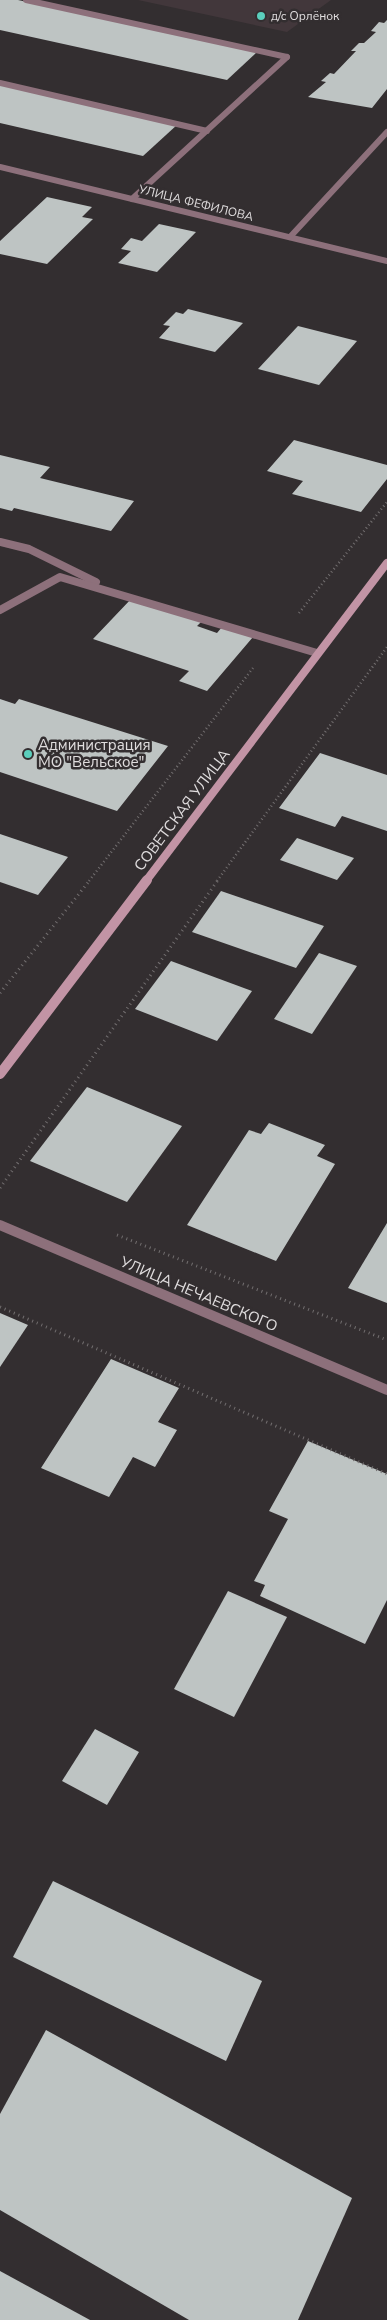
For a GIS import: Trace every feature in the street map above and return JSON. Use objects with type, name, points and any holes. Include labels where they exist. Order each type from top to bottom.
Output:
[{"type":"main road","name":"СОВЕТСКАЯ УЛИЦА","points":[[0,1074],[317,653],[387,564]]},
{"type":"street","points":[[26,0],[287,57],[132,199]]},
{"type":"street","points":[[0,83],[207,131]]},
{"type":"street","points":[[290,237],[387,132]]},
{"type":"street","name":"УЛИЦА ФЕФИЛОВА","points":[[0,167],[387,261]]},
{"type":"street","points":[[0,542],[29,549],[117,592]]},
{"type":"street","points":[[0,610],[60,577],[117,592],[317,653]]},
{"type":"street","name":"УЛИЦА НЕЧАЕВСКОГО","points":[[0,1225],[387,1390]]},
{"type":"path","points":[[0,993],[139,818],[274,641],[305,606],[387,502]]},
{"type":"path","points":[[0,1188],[387,647]]},
{"type":"path","points":[[111,1233],[387,1340]]},
{"type":"path","points":[[0,1307],[387,1474]]},
{"type":"shaded area","name":"д/с Орлёнок","points":[[138,0],[331,0],[287,32]]},
{"type":"building","points":[[0,0],[18,0],[257,52],[227,80],[0,30]]},
{"type":"building","points":[[387,20],[387,89],[372,108],[308,97],[326,82],[321,81],[330,73],[334,74],[356,51],[351,51],[359,43],[364,43],[376,32],[371,31],[379,22],[384,23]]},
{"type":"building","points":[[0,84],[178,124],[143,156],[0,123]]},
{"type":"building","points":[[47,197],[92,207],[82,217],[93,219],[47,264],[0,254],[0,241]]},
{"type":"building","points":[[159,224],[196,232],[157,272],[118,263],[131,251],[121,249],[131,238],[142,241]]},
{"type":"building","points":[[188,309],[243,323],[215,352],[159,338],[170,326],[163,325],[176,312],[183,314]]},
{"type":"building","points":[[298,326],[357,341],[319,385],[258,369]]},
{"type":"building","points":[[294,440],[387,465],[387,479],[361,512],[292,494],[303,481],[267,471]]},
{"type":"building","points":[[0,455],[50,467],[40,478],[134,501],[111,531],[14,508],[12,511],[0,508]]},
{"type":"building","points":[[132,598],[202,621],[197,626],[217,633],[222,627],[253,637],[207,691],[179,681],[189,671],[93,639]]},
{"type":"building","points":[[0,699],[15,704],[19,699],[168,746],[117,811],[0,772]]},
{"type":"building","points":[[320,753],[387,775],[387,831],[342,816],[335,827],[279,808]]},
{"type":"building","points":[[0,834],[68,857],[38,895],[0,882]]},
{"type":"building","points":[[297,838],[354,858],[337,880],[280,860]]},
{"type":"building","points":[[221,891],[324,926],[296,968],[192,932]]},
{"type":"building","points":[[319,953],[357,966],[312,1034],[274,1019]]},
{"type":"building","points":[[171,961],[252,991],[217,1041],[135,1009]]},
{"type":"building","points":[[87,1087],[182,1126],[127,1202],[30,1161]]},
{"type":"building","points":[[269,1123],[325,1145],[317,1156],[335,1164],[276,1261],[187,1225],[249,1130],[261,1134]]},
{"type":"building","points":[[387,1223],[387,1303],[348,1288]]},
{"type":"building","points":[[0,1313],[28,1325],[0,1367]]},
{"type":"building","points":[[111,1359],[179,1388],[158,1422],[177,1430],[155,1467],[133,1457],[109,1497],[41,1468]]},
{"type":"building","points":[[308,1441],[387,1474],[387,1600],[365,1644],[260,1596],[265,1585],[254,1581],[288,1519],[269,1511]]},
{"type":"building","points":[[228,1591],[287,1617],[234,1717],[174,1689]]},
{"type":"building","points":[[95,1729],[139,1752],[107,1805],[62,1781]]},
{"type":"building","points":[[53,1881],[262,1981],[226,2061],[13,1957]]},
{"type":"building","points":[[46,2030],[352,2198],[298,2320],[189,2320],[0,2210],[0,2114]]},
{"type":"building","points":[[0,2271],[90,2320],[0,2320]]},
{"type":"place","name":"д/с Орлёнок","points":[[261,16]]},
{"type":"place","name":"Администрация МО \"Вельское\"","points":[[28,754]]}]
